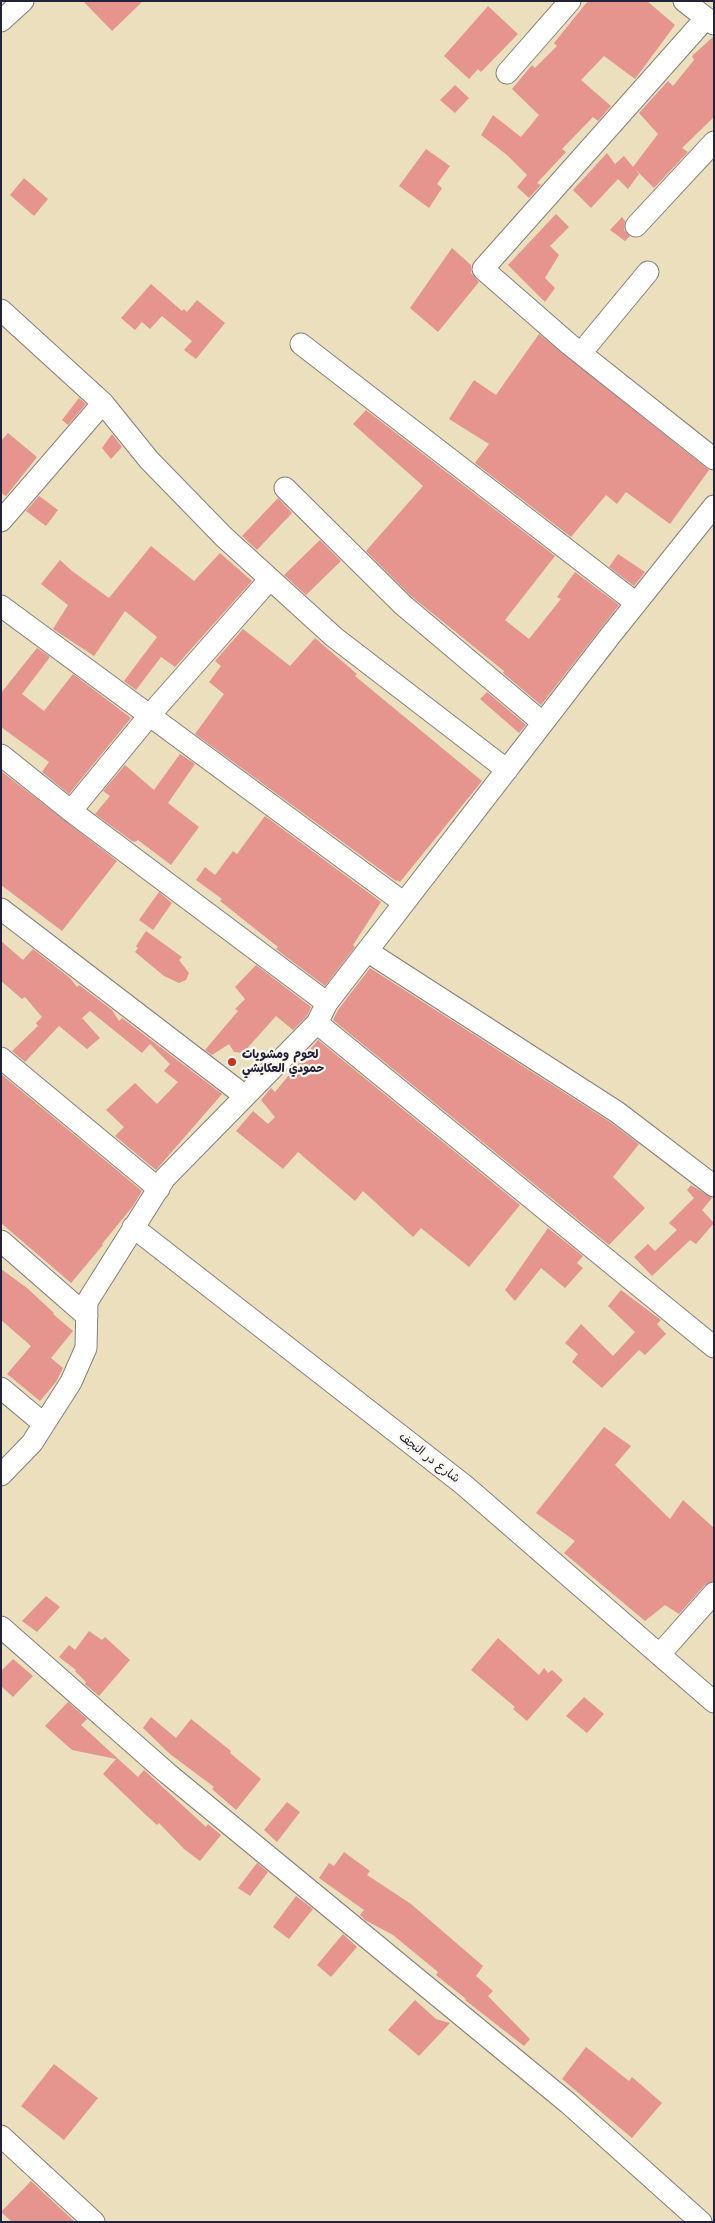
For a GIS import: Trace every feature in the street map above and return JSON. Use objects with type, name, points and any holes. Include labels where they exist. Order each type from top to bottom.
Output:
[{"type":"street","points":[[1,21],[23,1]]},
{"type":"street","points":[[507,73],[570,1]]},
{"type":"street","points":[[684,1],[710,21],[553,188],[483,269],[581,353],[714,458]]},
{"type":"street","points":[[636,226],[714,142]]},
{"type":"street","points":[[581,353],[648,272]]},
{"type":"street","points":[[1,310],[104,402],[149,460],[224,537],[270,579],[334,637],[507,770]]},
{"type":"street","points":[[301,344],[636,603]]},
{"type":"street","points":[[1,521],[104,402]]},
{"type":"street","points":[[285,488],[403,605],[543,723]]},
{"type":"street","points":[[1,1475],[32,1443],[71,1382],[86,1348],[87,1302],[165,1178],[317,1023],[327,1003],[636,603],[714,506]]},
{"type":"street","points":[[71,811],[149,716],[270,579]]},
{"type":"street","points":[[1,606],[404,903]]},
{"type":"street","points":[[1,755],[71,811],[327,1003]]},
{"type":"street","points":[[1,908],[245,1096]]},
{"type":"street","points":[[367,951],[617,1112],[714,1186]]},
{"type":"street","points":[[317,1023],[714,1346]]},
{"type":"street","points":[[1,1058],[159,1189]]},
{"type":"street","name":"شارع در النجف","points":[[133,1227],[464,1485],[714,1702]]},
{"type":"street","points":[[1,1241],[87,1316]]},
{"type":"street","points":[[1,1388],[44,1424]]},
{"type":"street","points":[[660,1654],[714,1593]]},
{"type":"street","points":[[1,1627],[166,1773],[568,2103],[701,2222]]},
{"type":"street","points":[[1,2136],[94,2222]]},
{"type":"building","points":[[83,1],[143,1],[112,31]]},
{"type":"building","points":[[588,1],[647,1],[675,25],[635,79],[604,56],[581,80],[611,106],[598,121],[593,117],[562,149],[566,152],[537,183],[541,185],[529,198],[517,187],[527,175],[507,155],[481,135],[493,115],[521,137],[539,115],[512,89],[532,65],[535,68],[557,46],[554,43]]},
{"type":"building","points":[[488,6],[518,34],[481,72],[478,69],[469,79],[444,56]]},
{"type":"building","points":[[714,36],[714,117],[682,148],[688,152],[654,188],[633,167],[658,134],[639,113],[668,81],[673,86],[694,60],[692,56]]},
{"type":"building","points":[[455,85],[469,98],[455,113],[440,100]]},
{"type":"building","points":[[426,149],[450,166],[437,184],[442,188],[429,208],[399,186]]},
{"type":"building","points":[[607,153],[615,164],[624,156],[639,174],[628,189],[618,179],[591,208],[573,190]]},
{"type":"building","points":[[24,178],[48,199],[34,216],[10,195]]},
{"type":"building","points":[[556,214],[569,227],[550,246],[559,255],[545,278],[555,288],[545,302],[508,265]]},
{"type":"building","points":[[622,217],[625,221],[624,230],[630,236],[625,241],[610,230]]},
{"type":"building","points":[[452,248],[471,265],[471,273],[479,282],[438,332],[410,308]]},
{"type":"building","points":[[151,284],[182,311],[184,309],[187,312],[197,300],[225,323],[196,359],[184,350],[192,341],[162,316],[150,329],[142,322],[135,330],[121,318]]},
{"type":"building","points":[[539,334],[709,470],[670,524],[626,492],[617,504],[606,495],[571,537],[475,463],[489,444],[449,419],[474,380],[496,395]]},
{"type":"building","points":[[79,398],[86,404],[68,425],[62,420]]},
{"type":"building","points":[[366,410],[555,556],[505,620],[529,639],[561,599],[557,597],[575,572],[619,605],[541,705],[503,673],[504,671],[411,596],[366,551],[423,486],[353,424]]},
{"type":"building","points":[[8,433],[37,457],[6,496],[1,493],[1,441]]},
{"type":"building","points":[[112,434],[122,447],[111,459],[102,448]]},
{"type":"building","points":[[39,496],[58,510],[46,526],[26,511]]},
{"type":"building","points":[[278,498],[292,513],[257,550],[242,536]]},
{"type":"building","points":[[320,540],[341,561],[306,595],[284,575]]},
{"type":"building","points":[[151,546],[194,581],[220,553],[252,581],[175,667],[161,657],[136,690],[124,681],[157,637],[125,611],[94,656],[53,629],[68,605],[41,584],[60,560],[109,598]]},
{"type":"building","points":[[618,554],[645,572],[634,586],[609,567]]},
{"type":"building","points":[[243,629],[290,666],[315,638],[357,674],[355,676],[482,781],[400,882],[396,881],[195,734],[224,694],[209,682],[221,666],[215,661]]},
{"type":"building","points":[[37,648],[50,657],[22,694],[44,711],[73,674],[131,718],[69,794],[42,772],[49,762],[1,727],[1,693]]},
{"type":"building","points":[[487,692],[526,725],[519,733],[480,699]]},
{"type":"building","points":[[180,754],[195,764],[168,803],[199,827],[171,865],[138,840],[132,841],[95,814],[110,796],[103,791],[125,765],[154,790]]},
{"type":"building","points":[[1,771],[117,861],[62,931],[1,885]]},
{"type":"building","points":[[265,816],[381,902],[353,945],[355,947],[325,986],[276,949],[278,947],[220,901],[222,899],[196,880],[205,867],[215,875],[233,851],[237,854]]},
{"type":"building","points":[[159,892],[172,903],[153,930],[139,920]]},
{"type":"building","points":[[146,931],[182,957],[179,960],[189,973],[186,980],[179,983],[164,976],[135,952],[138,948],[136,946]]},
{"type":"building","points":[[1,941],[23,960],[33,949],[70,978],[77,987],[79,985],[112,1010],[119,1021],[122,1018],[222,1094],[156,1170],[115,1136],[124,1127],[106,1110],[135,1083],[157,1104],[178,1082],[164,1071],[170,1064],[150,1044],[142,1053],[90,1011],[82,1018],[100,1038],[87,1049],[59,1026],[25,1062],[12,1051],[38,1026],[36,1023],[42,1017],[25,997],[22,999],[1,981]]},
{"type":"building","points":[[256,965],[311,1007],[307,1016],[293,1030],[276,1016],[243,1053],[234,1052],[229,1044],[212,1055],[205,1050],[238,1011],[235,1009],[245,999],[235,987]]},
{"type":"building","points":[[370,968],[610,1122],[639,1144],[613,1177],[645,1208],[609,1245],[333,1020],[338,1010]]},
{"type":"building","points":[[318,1040],[520,1205],[469,1267],[421,1228],[413,1237],[363,1191],[355,1201],[298,1152],[283,1169],[236,1131],[253,1111],[268,1124],[275,1117],[261,1100],[271,1088],[275,1092]]},
{"type":"building","points":[[1,1074],[142,1191],[103,1245],[71,1283],[1,1223]]},
{"type":"building","points":[[691,1185],[712,1198],[702,1210],[714,1223],[696,1244],[690,1240],[652,1276],[634,1257],[648,1244],[655,1251],[677,1230],[669,1223],[694,1198],[687,1190]]},
{"type":"building","points":[[548,1228],[583,1256],[577,1263],[583,1268],[565,1288],[541,1268],[515,1301],[505,1290]]},
{"type":"building","points":[[1,1269],[27,1288],[73,1331],[51,1358],[63,1368],[56,1382],[40,1401],[7,1374],[31,1346],[1,1320]]},
{"type":"building","points":[[621,1290],[661,1320],[657,1324],[666,1334],[645,1355],[639,1350],[602,1388],[572,1362],[578,1354],[565,1343],[581,1324],[613,1356],[635,1332],[608,1306]]},
{"type":"building","points":[[604,1427],[631,1446],[615,1465],[670,1519],[683,1500],[714,1528],[714,1581],[705,1585],[679,1614],[665,1605],[645,1621],[564,1553],[575,1541],[536,1513]]},
{"type":"building","points":[[46,1596],[60,1607],[37,1632],[22,1621]]},
{"type":"building","points":[[89,1631],[102,1640],[105,1637],[130,1660],[99,1696],[85,1684],[86,1682],[76,1670],[59,1657],[69,1645],[75,1650]]},
{"type":"building","points":[[498,1638],[539,1675],[544,1668],[548,1673],[552,1670],[563,1680],[527,1721],[513,1709],[515,1707],[471,1670]]},
{"type":"building","points":[[13,1659],[33,1676],[13,1697],[1,1686],[1,1671]]},
{"type":"building","points":[[584,1697],[604,1714],[587,1733],[566,1716]]},
{"type":"building","points":[[68,1702],[87,1719],[81,1725],[138,1777],[144,1770],[206,1827],[208,1824],[221,1835],[200,1861],[184,1849],[159,1823],[157,1825],[103,1774],[116,1759],[72,1750],[45,1726]]},
{"type":"building","points":[[151,1717],[176,1738],[191,1719],[231,1751],[230,1753],[261,1779],[236,1810],[212,1789],[214,1787],[170,1754],[143,1728]]},
{"type":"building","points":[[287,1802],[300,1812],[277,1842],[264,1830]]},
{"type":"building","points":[[344,1852],[370,1871],[367,1875],[411,1904],[483,1966],[476,1976],[493,1991],[488,1996],[530,2039],[524,2046],[465,2000],[436,1975],[438,1972],[393,1935],[365,1920],[360,1915],[364,1910],[319,1878],[329,1863],[334,1866]]},
{"type":"building","points":[[257,1863],[268,1872],[250,1896],[238,1888]]},
{"type":"building","points":[[296,1896],[313,1909],[289,1939],[273,1927]]},
{"type":"building","points":[[343,1934],[357,1947],[331,1977],[317,1965]]},
{"type":"building","points":[[415,2000],[436,2019],[450,2023],[419,2056],[388,2030]]},
{"type":"building","points":[[586,2047],[629,2081],[632,2077],[662,2103],[632,2138],[562,2079]]},
{"type":"building","points":[[54,2064],[98,2098],[64,2140],[21,2106]]},
{"type":"building","points":[[31,2181],[75,2222],[12,2222],[1,2212]]},
{"type":"place","name":"لحوم ومشويات حمودي العكايشي","points":[[232,1062]]}]
